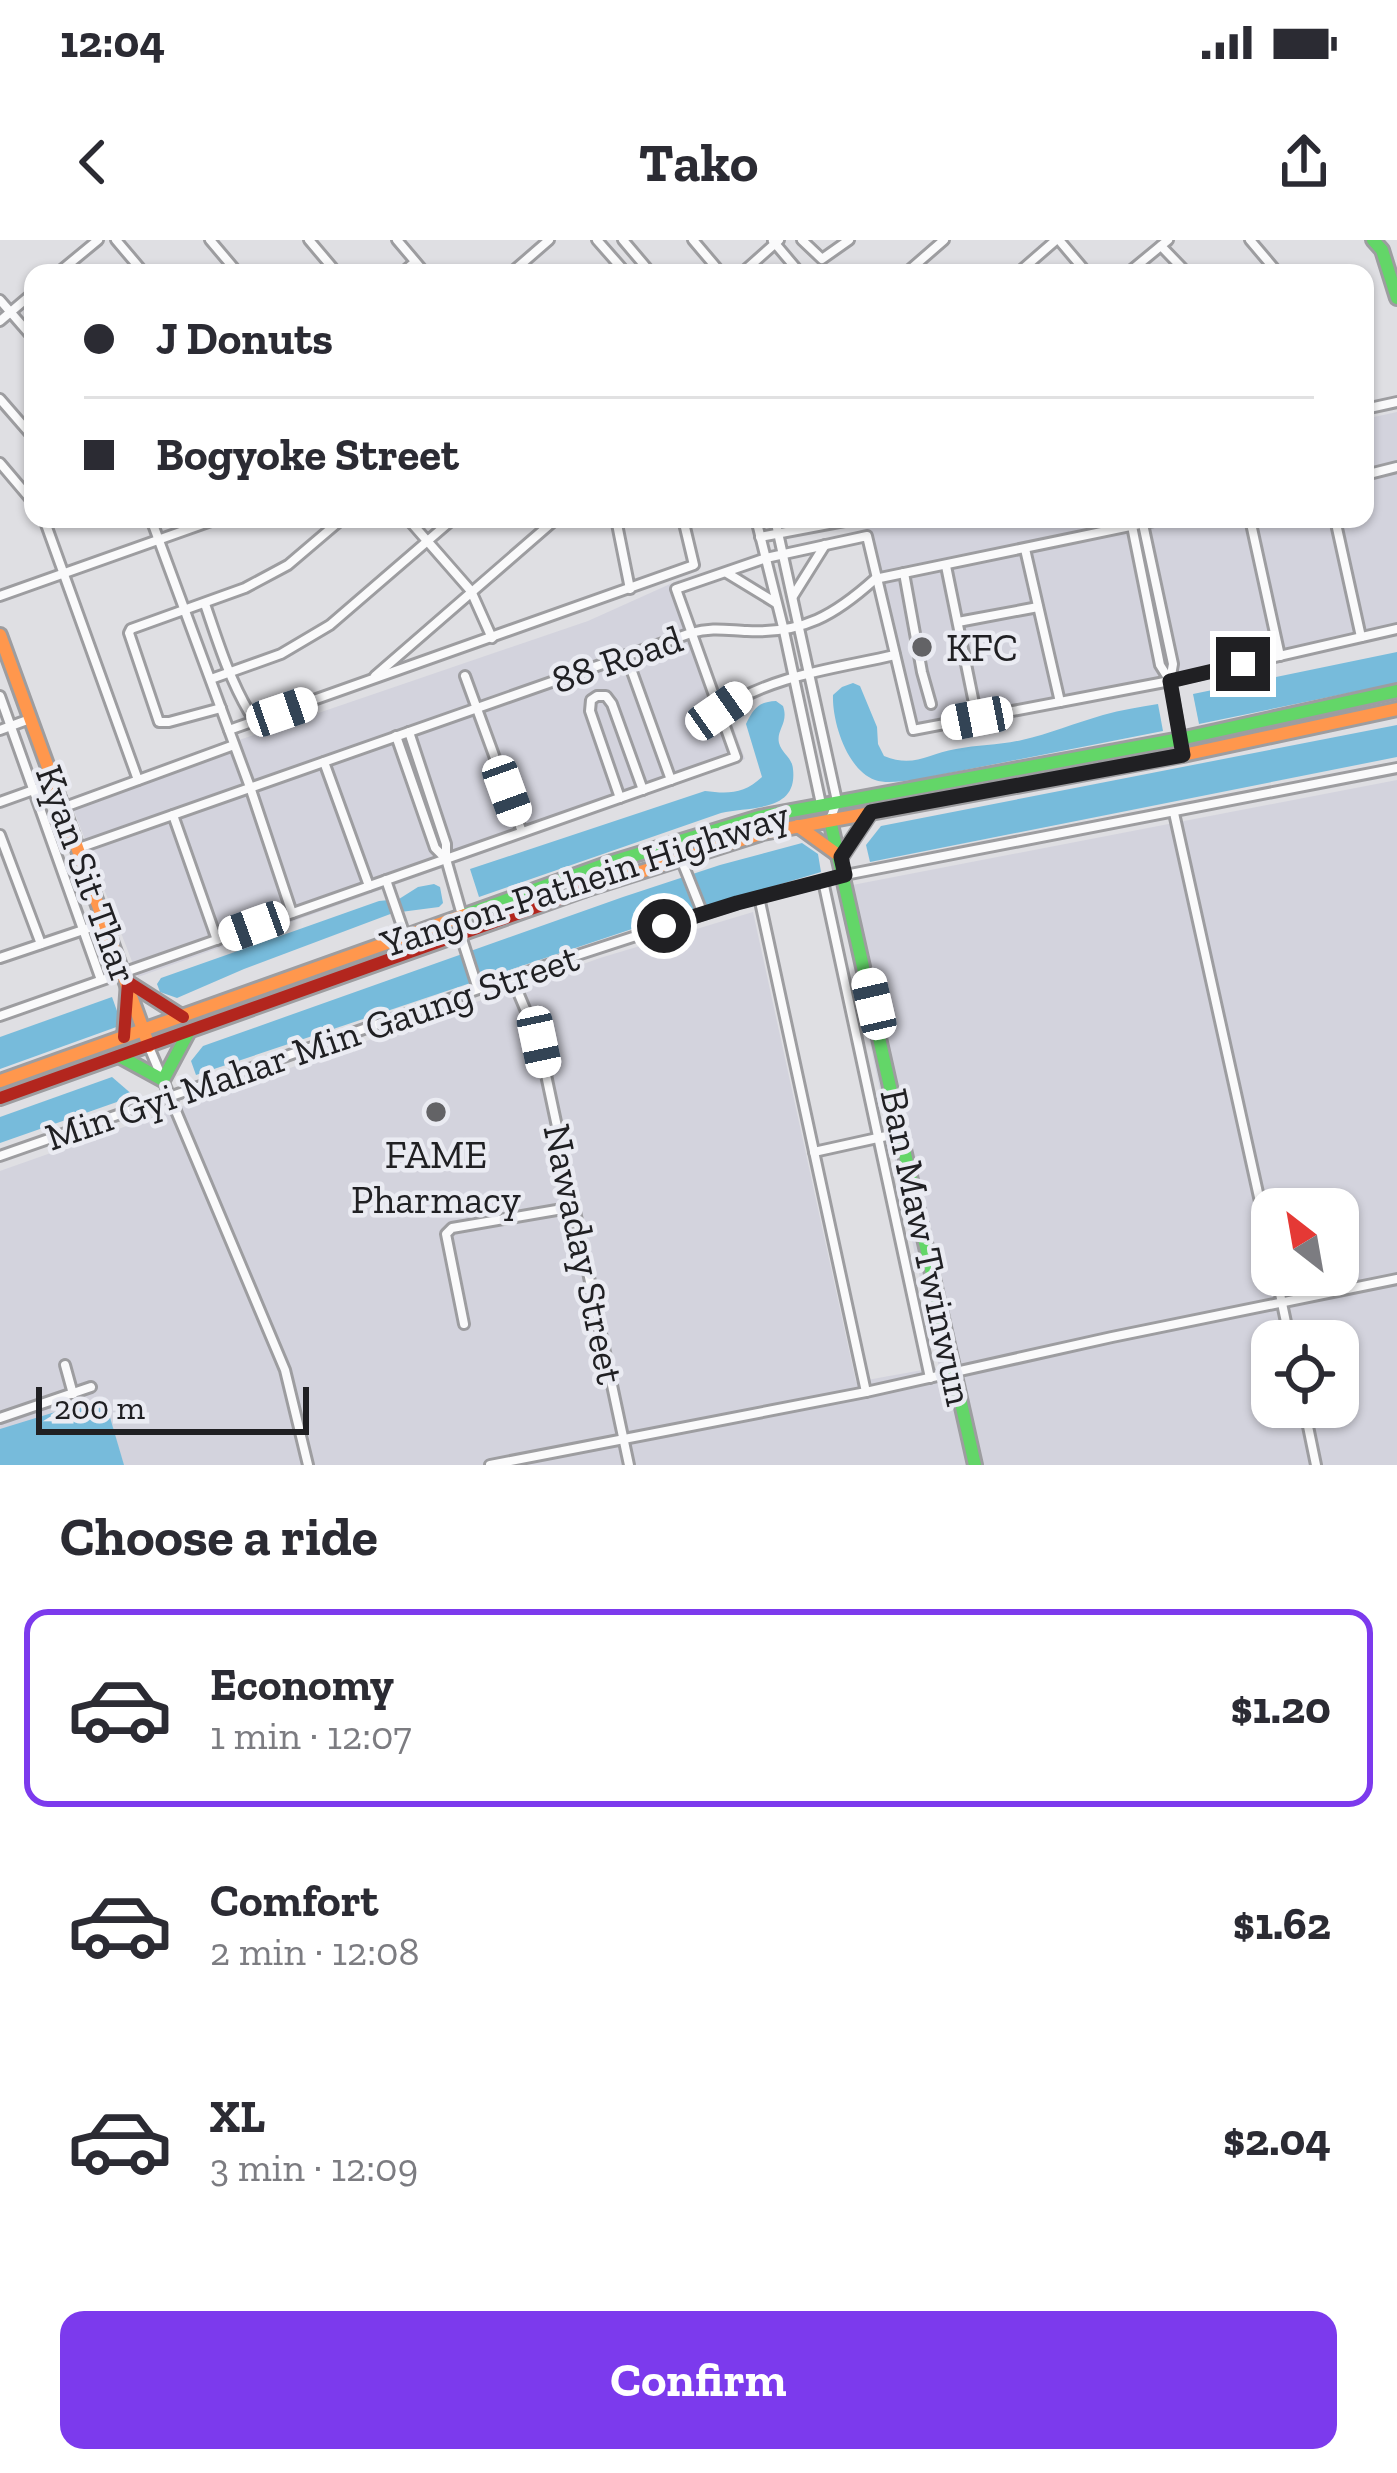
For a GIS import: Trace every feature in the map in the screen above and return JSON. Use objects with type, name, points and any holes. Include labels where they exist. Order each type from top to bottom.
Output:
[{"type":"main road","points":[[1373,240],[1382,250],[1397,298]]},
{"type":"main road","name":"Kyan Sit Thar","points":[[0,635],[7,674],[30,719],[149,1046]]},
{"type":"main road","name":"Yangon-Pathein Highway","points":[[0,1081],[462,915],[759,817],[1180,739],[1397,692]]},
{"type":"main road","name":"Yangon-Pathein Highway","points":[[0,1098],[681,858],[798,826],[1183,755],[1397,709]]},
{"type":"main road","points":[[798,826],[841,857],[871,812]]},
{"type":"main road","name":"Ban Maw Twinwun","points":[[830,820],[975,1465]]},
{"type":"main road","points":[[126,977],[182,1017]]},
{"type":"main road","points":[[124,1037],[126,977]]},
{"type":"main road","points":[[119,1056],[164,1080],[188,1033]]},
{"type":"street","points":[[70,264],[98,240]]},
{"type":"street","points":[[116,240],[136,264]]},
{"type":"street","points":[[210,240],[230,264]]},
{"type":"street","points":[[309,240],[329,264]]},
{"type":"street","points":[[397,240],[413,264]]},
{"type":"street","points":[[527,264],[549,240]]},
{"type":"street","points":[[598,240],[618,264]]},
{"type":"street","points":[[623,240],[643,264]]},
{"type":"street","points":[[693,240],[713,264]]},
{"type":"street","points":[[802,240],[822,259],[849,240]]},
{"type":"street","points":[[916,264],[944,240]]},
{"type":"street","points":[[1029,264],[1058,240],[1079,264]]},
{"type":"street","points":[[1250,240],[1270,264]]},
{"type":"street","points":[[751,264],[775,241]]},
{"type":"street","points":[[1139,264],[1165,243]]},
{"type":"street","points":[[0,300],[24,328]]},
{"type":"street","points":[[0,321],[24,300]]},
{"type":"street","points":[[0,399],[24,427]]},
{"type":"street","points":[[0,463],[24,491]]},
{"type":"street","points":[[47,528],[138,780]]},
{"type":"street","points":[[154,528],[292,913]]},
{"type":"street","points":[[0,596],[193,528]]},
{"type":"street","points":[[221,708],[159,722],[129,633],[135,626],[245,588],[288,565],[331,528]]},
{"type":"street","points":[[416,528],[471,591],[492,638]]},
{"type":"street","points":[[211,679],[281,653],[330,626],[442,528]]},
{"type":"street","points":[[370,680],[545,528]]},
{"type":"street","points":[[618,528],[630,589]]},
{"type":"street","points":[[229,730],[694,566],[685,528]]},
{"type":"street","points":[[758,528],[821,804],[830,820]]},
{"type":"street","points":[[777,528],[837,801],[830,820]]},
{"type":"street","points":[[760,537],[799,528]]},
{"type":"street","name":"88 Road","points":[[76,849],[710,627],[784,631],[842,608],[875,579],[1123,528]]},
{"type":"street","points":[[1132,528],[1160,665],[1170,681]]},
{"type":"street","points":[[1144,528],[1173,664],[1170,681],[1183,755]]},
{"type":"street","points":[[1252,528],[1280,656]]},
{"type":"street","points":[[1338,528],[1361,638]]},
{"type":"street","points":[[0,1016],[100,980],[126,977],[217,940],[736,757],[676,590],[766,558],[866,536],[913,730],[1170,681],[1397,629]]},
{"type":"street","points":[[792,597],[824,545]]},
{"type":"street","points":[[1025,549],[1060,702]]},
{"type":"street","points":[[946,566],[977,718]]},
{"type":"street","points":[[726,572],[777,604]]},
{"type":"street","points":[[904,573],[931,704]]},
{"type":"street","points":[[205,604],[228,672],[249,712],[282,712]]},
{"type":"street","points":[[958,622],[1038,607]]},
{"type":"street","points":[[626,655],[671,780]]},
{"type":"street","points":[[719,711],[745,693],[794,677],[895,656]]},
{"type":"street","points":[[465,676],[522,832]]},
{"type":"street","points":[[620,798],[590,711],[597,695],[607,696],[612,704],[644,790]]},
{"type":"street","points":[[0,696],[100,980]]},
{"type":"street","points":[[0,730],[30,719]]},
{"type":"street","points":[[409,732],[446,844],[462,915]]},
{"type":"street","points":[[396,736],[435,848],[446,860]]},
{"type":"street","points":[[62,808],[234,745]]},
{"type":"street","points":[[324,762],[369,886]]},
{"type":"street","name":"Min Gyi Mahar Min Gaung Street","points":[[0,1156],[477,986],[702,912],[845,875],[1397,768]]},
{"type":"street","points":[[0,802],[53,784]]},
{"type":"street","points":[[417,796],[428,791]]},
{"type":"street","points":[[1174,813],[1257,1188]]},
{"type":"street","points":[[172,815],[217,940]]},
{"type":"street","points":[[0,835],[40,944]]},
{"type":"street","points":[[681,858],[702,912]]},
{"type":"street","points":[[386,880],[406,936]]},
{"type":"street","points":[[823,880],[930,1378]]},
{"type":"street","points":[[759,897],[866,1392]]},
{"type":"street","points":[[0,957],[104,922]]},
{"type":"street","points":[[460,934],[477,986]]},
{"type":"street","name":"Nawaday Street","points":[[512,977],[539,1042],[629,1465]]},
{"type":"street","points":[[149,1046],[285,1370],[308,1465]]},
{"type":"street","points":[[814,1152],[902,1132]]},
{"type":"street","points":[[464,1324],[446,1234],[452,1228],[574,1207]]},
{"type":"street","points":[[490,1465],[866,1392],[1397,1279]]},
{"type":"street","points":[[1281,1296],[1286,1320]]},
{"type":"street","points":[[65,1365],[73,1394]]},
{"type":"street","points":[[0,1418],[91,1387]]},
{"type":"street","points":[[1308,1428],[1316,1465]]},
{"type":"shaded area","points":[[1397,412],[1397,632],[908,736],[860,530],[1374,528],[1374,417]]},
{"type":"shaded area","points":[[679,580],[745,759],[138,977],[69,798],[588,621]]},
{"type":"shaded area","points":[[1397,780],[1397,1465],[0,1465],[0,1171],[600,958],[753,912],[856,1382],[939,1367],[837,888]]},
{"type":"water","points":[[1397,652],[1397,683],[1199,724],[1193,694]]},
{"type":"water","points":[[853,683],[860,686],[884,756],[895,759],[1022,740],[1158,704],[1163,731],[914,780],[879,781],[856,766],[838,731],[833,695]]},
{"type":"water","points":[[776,701],[784,712],[779,743],[793,769],[793,783],[780,800],[721,813],[479,897],[470,869],[705,791],[735,792],[749,787],[762,777],[746,724],[757,707]]},
{"type":"water","points":[[1397,725],[1397,757],[870,862],[866,845],[881,826]]},
{"type":"water","points":[[802,843],[818,854],[821,872],[635,928],[196,1075],[191,1061],[203,1046],[623,897]]},
{"type":"water","points":[[434,884],[440,887],[443,903],[439,907],[393,913],[177,998],[160,992],[161,978]]},
{"type":"water","points":[[112,997],[122,1025],[0,1069],[0,1037]]},
{"type":"water","points":[[112,1077],[134,1096],[0,1143],[0,1117]]},
{"type":"water","points":[[104,1397],[124,1465],[0,1465],[0,1429]]},
{"type":"traffic: fast","points":[[1373,240],[1382,250],[1397,298]]},
{"type":"traffic: fast","points":[[465,915],[612,862],[759,817],[1180,739],[1397,691]]},
{"type":"traffic: fast","points":[[830,820],[975,1465]]},
{"type":"traffic: fast","points":[[119,1056],[163,1080],[188,1033]]},
{"type":"traffic: slow","points":[[0,635],[149,1046]]},
{"type":"traffic: slow","points":[[584,890],[763,833],[1183,755],[1397,709]]},
{"type":"traffic: slow","points":[[798,826],[841,857],[871,812]]},
{"type":"traffic: slow","points":[[0,1081],[465,915]]},
{"type":"traffic: jam","points":[[0,1098],[584,890]]},
{"type":"traffic: jam","points":[[124,1037],[128,982],[183,1017]]},
{"type":"place","name":"KFC","points":[[922,647]]},
{"type":"place","name":"FAME Pharmacy","points":[[436,1112]]},
{"type":"route","points":[[664,926],[845,875],[841,857],[871,812],[1183,755],[1170,681],[1243,664]]}]
